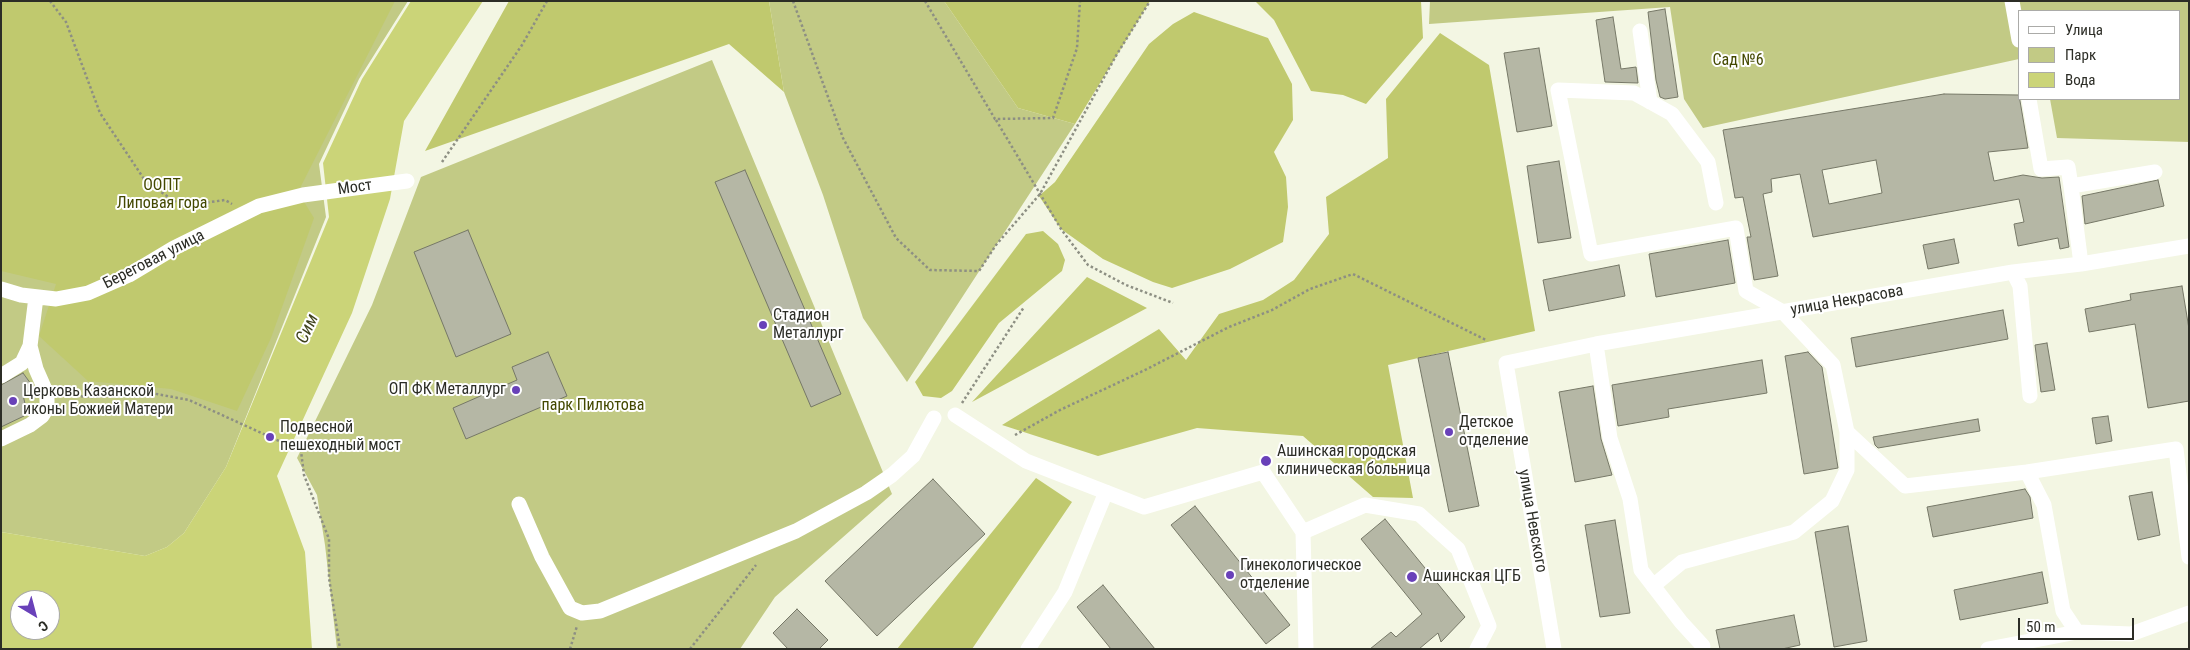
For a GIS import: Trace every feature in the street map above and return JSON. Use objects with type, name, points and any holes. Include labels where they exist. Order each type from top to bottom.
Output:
[{"type":"street","points":[[2012,1],[2018,34]]},
{"type":"street","points":[[1640,31],[1650,102]]},
{"type":"street","points":[[1653,586],[1682,562],[1794,532],[1832,501],[1847,470],[1847,432],[1833,365],[1783,312],[1746,291],[1736,228],[1591,254],[1558,90],[1634,93],[1672,114],[1708,162],[1716,203]]},
{"type":"street","points":[[2029,100],[2041,169],[2068,167],[2081,264]]},
{"type":"street","points":[[2071,186],[2155,172]]},
{"type":"street","name":"Мост","points":[[303,195],[408,181]]},
{"type":"street","name":"Береговая улица","points":[[1,289],[56,299],[88,293],[128,275],[174,248],[259,206],[303,195]]},
{"type":"street","name":"улица Некрасова","points":[[1506,363],[1596,344],[2013,272],[2081,264],[2189,246]]},
{"type":"street","points":[[2013,272],[2020,286],[2030,396]]},
{"type":"street","points":[[1,376],[22,363],[30,346],[36,296]]},
{"type":"street","points":[[1596,344],[1610,438],[1630,498],[1641,570],[1703,646]]},
{"type":"street","points":[[1,439],[42,416],[47,408],[47,394],[36,369],[30,346]]},
{"type":"street","name":"улица Невского","points":[[1506,363],[1554,649]]},
{"type":"street","points":[[954,415],[1026,461],[1144,506],[1262,472],[1303,532],[1306,649]]},
{"type":"street","points":[[519,504],[542,557],[570,608],[582,613],[600,611],[796,531],[848,502],[892,475],[913,456],[934,418]]},
{"type":"street","points":[[1847,432],[1905,486],[2027,472],[2176,449],[2189,557]]},
{"type":"street","points":[[2027,472],[2044,505],[2064,611],[2077,632]]},
{"type":"street","points":[[1028,649],[1064,592],[1106,492]]},
{"type":"street","points":[[1303,532],[1365,505],[1419,514],[1458,549],[1489,626],[1477,649]]},
{"type":"street","points":[[1988,649],[2077,632],[2131,634],[2189,613]]},
{"type":"path","points":[[50,1],[66,22],[100,113],[146,182],[182,206],[225,200],[245,213]]},
{"type":"path","points":[[442,162],[522,45],[548,1]]},
{"type":"path","points":[[793,1],[843,138],[896,238],[930,270],[979,271],[996,245],[1040,194],[1117,54],[1150,1]]},
{"type":"path","points":[[925,1],[1061,229],[1088,265],[1126,285],[1173,303]]},
{"type":"path","points":[[995,120],[1053,118],[1077,48],[1080,1]]},
{"type":"path","points":[[999,444],[1060,410],[1145,370],[1211,335],[1272,310],[1310,289],[1353,274],[1486,340]]},
{"type":"path","points":[[954,415],[1024,307]]},
{"type":"path","points":[[47,394],[90,397],[151,393],[189,400],[301,450],[304,476],[329,539],[329,578],[340,649]]},
{"type":"path","points":[[690,649],[758,562]]},
{"type":"path","points":[[570,649],[582,613]]},
{"type":"green space","name":"ООПТ Липовая гора","points":[[1,1],[408,1],[359,79],[319,164],[326,217],[226,467],[184,533],[167,547],[145,556],[1,532]]},
{"type":"green space","name":"ООПТ Липовая гора","points":[[1,1],[395,1],[298,192],[314,218],[271,338],[237,411],[171,389],[88,381],[39,336],[56,284],[1,271]]},
{"type":"green space","points":[[509,1],[769,1],[784,92],[729,44],[425,151]]},
{"type":"green space","points":[[769,1],[944,1],[1018,108],[1075,124],[907,382],[863,318],[823,195],[784,92]]},
{"type":"green space","points":[[944,1],[1150,1],[1075,124],[1018,108]]},
{"type":"green space","points":[[1255,1],[1421,1],[1423,38],[1366,104],[1343,95],[1311,91],[1274,20]]},
{"type":"green space","name":"Сад №6","points":[[1430,1],[2189,1],[2189,142],[2057,138],[2050,100],[2180,100],[2180,10],[2018,10],[2018,59],[1703,128],[1684,99],[1670,7],[1429,24]]},
{"type":"green space","points":[[1194,12],[1268,38],[1292,84],[1293,120],[1274,152],[1286,177],[1288,207],[1283,242],[1230,269],[1172,288],[1153,282],[1103,259],[1061,229],[1039,196],[1055,182],[1149,44],[1173,24]]},
{"type":"green space","points":[[1440,33],[1489,65],[1535,331],[1388,365],[1413,498],[1373,497],[1303,436],[1197,428],[1098,456],[1002,425],[1159,329],[1186,360],[1219,314],[1263,300],[1294,280],[1329,234],[1326,197],[1388,158],[1386,99]]},
{"type":"green space","name":"парк Пилютова","points":[[712,60],[892,494],[775,597],[740,649],[337,649],[317,495],[297,458],[372,305],[421,177]]},
{"type":"green space","points":[[1043,231],[1058,244],[1065,260],[1062,271],[999,323],[952,391],[941,398],[923,396],[915,382],[1026,234]]},
{"type":"green space","points":[[1087,277],[1147,308],[972,402]]},
{"type":"green space","points":[[1036,478],[1072,502],[972,649],[897,649]]},
{"type":"water","name":"Сим","points":[[411,1],[483,1],[404,121],[390,199],[352,313],[277,476],[305,552],[312,649],[1,649],[1,532],[145,556],[167,547],[184,533],[226,467],[329,217],[323,163],[362,79]]},
{"type":"building","points":[[1665,9],[1678,97],[1665,99],[1660,97],[1656,80],[1648,12]]},
{"type":"building","points":[[1613,17],[1621,69],[1636,67],[1638,83],[1605,82],[1596,20]]},
{"type":"building","points":[[1539,48],[1552,126],[1517,132],[1504,53]]},
{"type":"building","points":[[1944,94],[2018,95],[2028,148],[1988,152],[1994,181],[2023,175],[2042,178],[2059,177],[2069,247],[2060,249],[2058,238],[2018,246],[2014,224],[2024,222],[2019,199],[1813,237],[1800,174],[1771,179],[1772,192],[1763,194],[1778,276],[1754,280],[1747,237],[1751,237],[1743,197],[1735,198],[1723,130]],"holes":[[[1876,160],[1882,193],[1829,204],[1822,170]]]},
{"type":"building","points":[[1559,161],[1571,238],[1538,243],[1527,166]]},
{"type":"building","points":[[745,170],[841,394],[811,407],[715,182]]},
{"type":"building","points":[[2158,180],[2164,206],[2085,224],[2082,196]]},
{"type":"building","points":[[468,230],[511,334],[456,357],[414,252]]},
{"type":"building","points":[[1954,239],[1959,263],[1928,269],[1923,245]]},
{"type":"building","points":[[1728,240],[1735,283],[1656,297],[1649,254]]},
{"type":"building","points":[[1619,265],[1625,296],[1549,311],[1543,280]]},
{"type":"building","points":[[2182,286],[2189,329],[2189,401],[2148,408],[2135,324],[2089,332],[2085,309],[2131,300],[2130,294]]},
{"type":"building","points":[[2003,310],[2008,339],[1856,367],[1851,338]]},
{"type":"building","points":[[2047,343],[2055,390],[2041,392],[2035,345]]},
{"type":"building","points":[[548,352],[567,396],[466,439],[453,408],[517,380],[512,367]]},
{"type":"building","name":"Детское отделение","points":[[1448,352],[1479,506],[1449,512],[1418,358]]},
{"type":"building","points":[[1808,352],[1822,367],[1838,468],[1804,474],[1785,356]]},
{"type":"building","points":[[1762,360],[1767,393],[1668,409],[1669,417],[1618,426],[1612,385]]},
{"type":"building","name":"Церковь Казанской иконы Божией Матери","points":[[23,373],[31,384],[29,391],[23,395],[26,408],[24,416],[1,427],[1,385]]},
{"type":"building","points":[[1593,386],[1601,439],[1612,475],[1575,482],[1559,392]]},
{"type":"building","points":[[2108,416],[2112,441],[2096,444],[2092,418]]},
{"type":"building","points":[[1978,419],[1980,431],[1878,448],[1873,437]]},
{"type":"building","points":[[933,479],[985,534],[877,636],[825,581]]},
{"type":"building","points":[[2025,489],[2030,497],[2033,518],[1933,537],[1927,507]]},
{"type":"building","points":[[2152,492],[2160,535],[2138,540],[2129,496]]},
{"type":"building","name":"Гинекологическое отделение","points":[[1195,506],[1290,625],[1266,644],[1171,525]]},
{"type":"building","name":"Ашинская ЦГБ","points":[[1385,519],[1465,617],[1441,642],[1438,633],[1419,649],[1370,649],[1391,632],[1396,637],[1422,614],[1361,539]]},
{"type":"building","points":[[1615,520],[1630,613],[1600,617],[1585,525]]},
{"type":"building","points":[[1848,526],[1867,641],[1834,647],[1815,532]]},
{"type":"building","points":[[2042,572],[2048,603],[1960,620],[1954,590]]},
{"type":"building","points":[[1103,585],[1155,649],[1111,649],[1077,607]]},
{"type":"building","points":[[797,609],[828,640],[819,649],[788,649],[773,633]]},
{"type":"building","points":[[1794,615],[1800,645],[1782,649],[1720,649],[1716,630]]},
{"type":"place","name":"Стадион Металлург","points":[[763,325]]},
{"type":"place","name":"ОП ФК Металлург","points":[[516,390]]},
{"type":"place","name":"Церковь Казанской иконы Божией Матери","points":[[13,401]]},
{"type":"place","name":"Детское отделение","points":[[1449,432]]},
{"type":"place","name":"Подвесной пешеходный мост","points":[[270,437]]},
{"type":"place","name":"Ашинская городская клиническая больница","points":[[1266,461]]},
{"type":"place","name":"Гинекологическое отделение","points":[[1230,575]]},
{"type":"place","name":"Ашинская ЦГБ","points":[[1412,577]]}]
